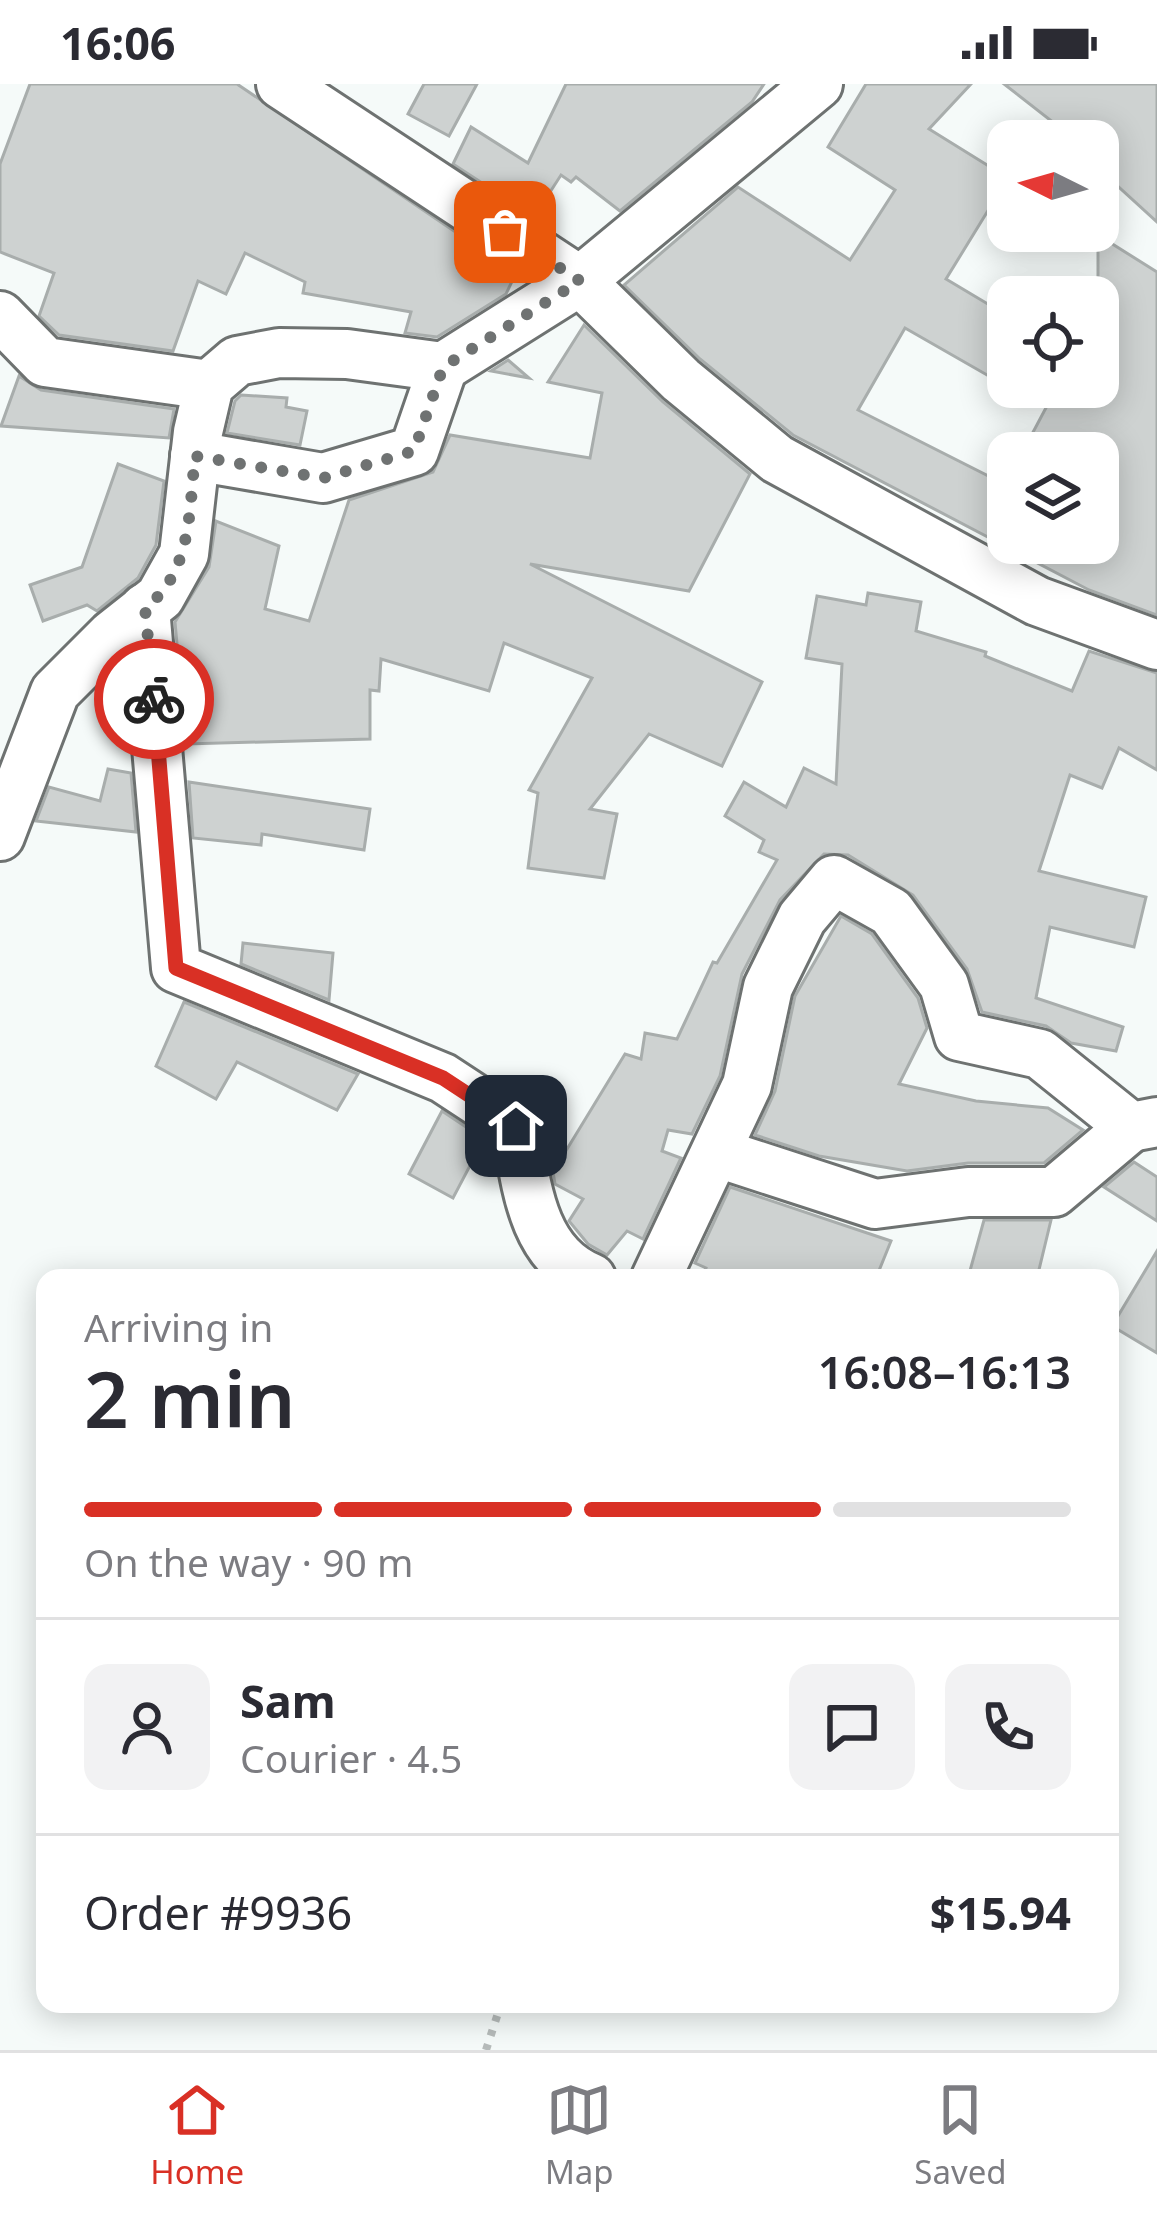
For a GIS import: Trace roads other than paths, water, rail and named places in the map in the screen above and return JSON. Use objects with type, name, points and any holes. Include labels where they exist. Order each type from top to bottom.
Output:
[{"type":"street","points":[[281,84],[580,281],[681,380],[777,459],[1037,601],[1157,645]]},
{"type":"street","points":[[195,456],[323,478],[414,451],[443,367],[580,281],[818,84]]},
{"type":"street","points":[[0,316],[45,362],[209,385]]},
{"type":"street","points":[[0,836],[56,692],[160,597],[184,554],[209,385],[237,361],[279,353],[347,354],[443,367]]},
{"type":"street","points":[[145,608],[176,968],[443,1078],[516,1126],[532,1216],[569,1269]]},
{"type":"street","points":[[660,1269],[747,1085],[768,987],[802,918],[834,880],[891,912],[944,986],[959,1036],[1040,1054],[1144,1124],[1054,1192],[968,1192],[875,1204],[718,1153]]}]
